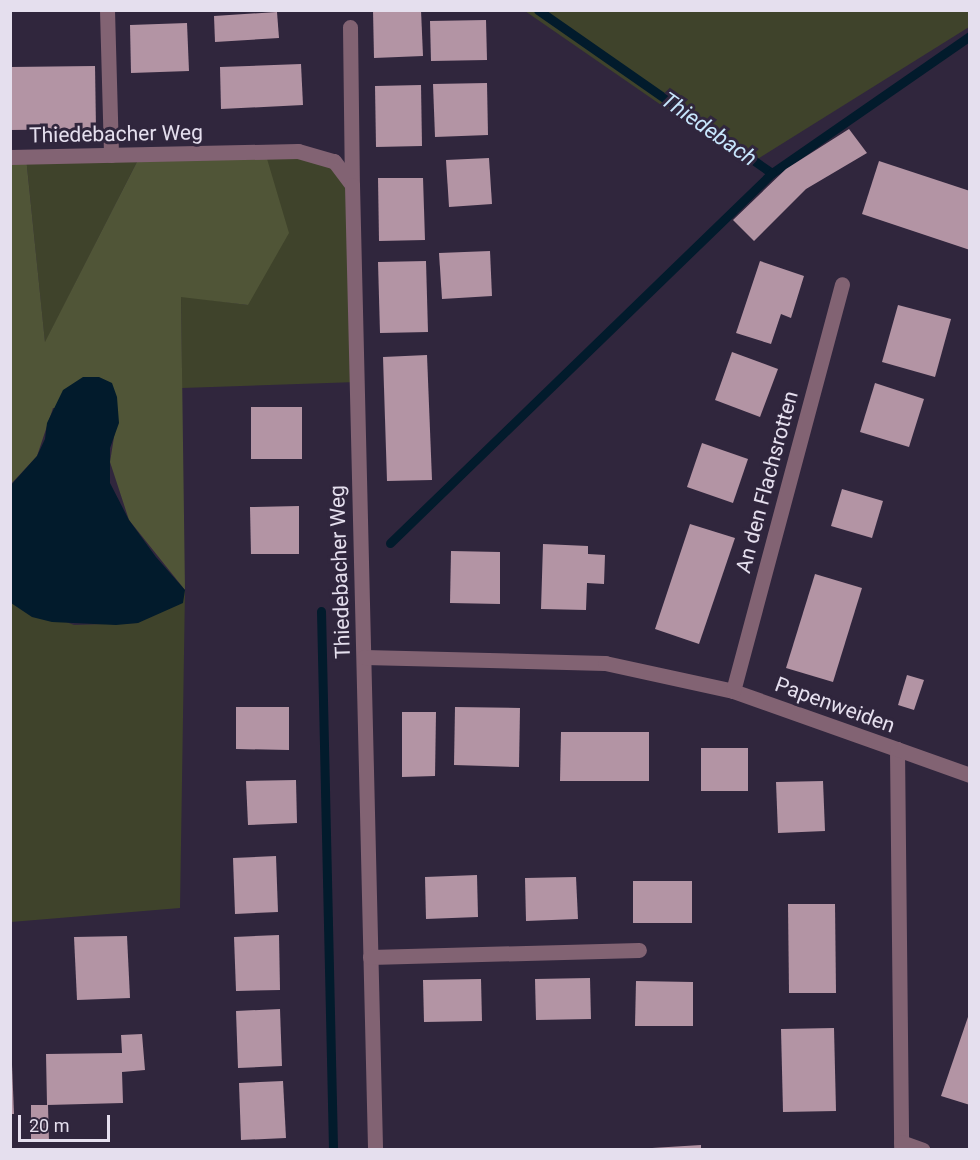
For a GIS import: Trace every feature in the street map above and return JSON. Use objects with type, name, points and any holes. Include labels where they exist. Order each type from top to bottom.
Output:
[{"type":"street","points":[[107,10],[111,155]]},
{"type":"street","name":"Thiedebacher Weg","points":[[350,27],[375,1149]]},
{"type":"street","name":"Thiedebacher Weg","points":[[10,157],[298,151],[334,161],[352,185]]},
{"type":"street","name":"An den Flachsrotten","points":[[733,691],[842,284]]},
{"type":"street","name":"Papenweiden","points":[[364,657],[605,663],[733,691],[897,749],[901,1146]]},
{"type":"street","points":[[897,749],[969,775]]},
{"type":"street","points":[[370,957],[639,950]]},
{"type":"street","points":[[901,1146],[923,1149]]},
{"type":"green space","points":[[969,10],[969,27],[748,165],[525,11]]},
{"type":"green space","points":[[265,152],[334,161],[352,185],[357,382],[182,388],[181,296],[248,305]]},
{"type":"green space","points":[[265,152],[289,233],[248,305],[181,297],[185,590],[129,520],[110,462],[118,412],[53,408],[37,456],[11,484],[11,157],[26,157],[45,342],[141,154]]},
{"type":"green space","points":[[141,154],[45,343],[26,157]]},
{"type":"green space","points":[[185,590],[180,908],[11,922],[10,600],[74,625],[138,623]]},
{"type":"water","points":[[83,377],[99,377],[112,383],[117,397],[119,423],[110,448],[110,483],[129,520],[156,557],[185,590],[183,603],[138,623],[116,625],[52,622],[32,617],[11,603],[11,485],[37,456],[45,439],[47,423],[63,390]]},
{"type":"building","points":[[373,10],[421,10],[423,56],[374,58]]},
{"type":"building","points":[[277,12],[279,38],[215,42],[214,16]]},
{"type":"building","points":[[486,20],[487,60],[431,61],[430,21]]},
{"type":"building","points":[[187,23],[189,71],[131,73],[130,25]]},
{"type":"building","points":[[301,64],[303,105],[221,109],[220,67]]},
{"type":"building","points":[[95,66],[96,129],[10,130],[10,67]]},
{"type":"building","points":[[487,83],[488,135],[435,137],[433,84]]},
{"type":"building","points":[[421,85],[422,146],[376,147],[375,86]]},
{"type":"building","points":[[849,129],[867,153],[806,189],[754,241],[733,220],[786,169]]},
{"type":"building","points":[[489,158],[492,204],[449,207],[446,160]]},
{"type":"building","points":[[879,161],[970,191],[970,250],[862,214]]},
{"type":"building","points":[[378,178],[423,178],[425,240],[379,241]]},
{"type":"building","points":[[490,251],[492,296],[442,299],[439,253]]},
{"type":"building","points":[[426,261],[428,332],[380,333],[378,262]]},
{"type":"building","points":[[760,261],[804,276],[791,318],[781,314],[771,344],[736,333]]},
{"type":"building","points":[[898,305],[951,319],[935,377],[882,362]]},
{"type":"building","points":[[732,352],[778,369],[760,417],[715,400]]},
{"type":"building","points":[[427,355],[432,480],[387,481],[383,357]]},
{"type":"building","points":[[875,383],[924,399],[909,447],[860,432]]},
{"type":"building","points":[[251,407],[302,407],[302,459],[251,459]]},
{"type":"building","points":[[702,443],[748,459],[733,503],[687,487]]},
{"type":"building","points":[[842,489],[883,501],[872,538],[831,526]]},
{"type":"building","points":[[299,506],[299,554],[251,554],[250,507]]},
{"type":"building","points":[[690,524],[735,538],[699,644],[655,629]]},
{"type":"building","points":[[543,544],[588,546],[588,554],[605,555],[604,584],[587,583],[586,610],[541,609]]},
{"type":"building","points":[[451,551],[500,552],[500,604],[450,603]]},
{"type":"building","points":[[815,574],[862,588],[833,682],[786,668]]},
{"type":"building","points":[[907,675],[924,680],[914,710],[898,705]]},
{"type":"building","points":[[236,707],[289,707],[289,750],[236,749]]},
{"type":"building","points":[[455,707],[520,708],[519,767],[454,765]]},
{"type":"building","points":[[402,712],[436,712],[435,776],[402,777]]},
{"type":"building","points":[[561,732],[649,732],[649,781],[560,781]]},
{"type":"building","points":[[701,748],[748,748],[748,791],[701,791]]},
{"type":"building","points":[[296,780],[297,823],[248,825],[246,781]]},
{"type":"building","points":[[823,781],[825,831],[778,833],[776,782]]},
{"type":"building","points":[[276,856],[278,912],[235,914],[233,858]]},
{"type":"building","points":[[477,875],[478,917],[426,919],[425,877]]},
{"type":"building","points":[[576,877],[578,919],[526,921],[525,878]]},
{"type":"building","points":[[633,881],[692,881],[692,923],[633,923]]},
{"type":"building","points":[[788,904],[835,904],[836,993],[789,993]]},
{"type":"building","points":[[279,935],[280,990],[236,991],[234,937]]},
{"type":"building","points":[[127,936],[130,998],[77,1000],[74,937]]},
{"type":"building","points":[[590,978],[591,1019],[536,1020],[535,979]]},
{"type":"building","points":[[481,979],[482,1021],[424,1022],[423,980]]},
{"type":"building","points":[[636,981],[693,982],[693,1026],[635,1026]]},
{"type":"building","points":[[280,1009],[282,1066],[238,1068],[236,1011]]},
{"type":"building","points":[[970,1014],[970,1105],[941,1096]]},
{"type":"building","points":[[834,1028],[836,1111],[783,1112],[781,1029]]},
{"type":"building","points":[[142,1034],[145,1070],[122,1072],[123,1103],[47,1105],[46,1054],[122,1053],[121,1035]]},
{"type":"building","points":[[10,1065],[12,1065],[14,1114],[10,1114]]},
{"type":"building","points":[[283,1081],[286,1138],[241,1140],[239,1083]]},
{"type":"building","points":[[31,1105],[48,1105],[49,1142],[31,1142]]},
{"type":"building","points":[[701,1145],[701,1150],[652,1150],[652,1148]]},
{"type":"waterway","name":"Thiedebach","points":[[538,10],[772,173],[970,36]]},
{"type":"waterway","points":[[390,543],[772,173]]},
{"type":"waterway","points":[[321,611],[333,1150]]}]
